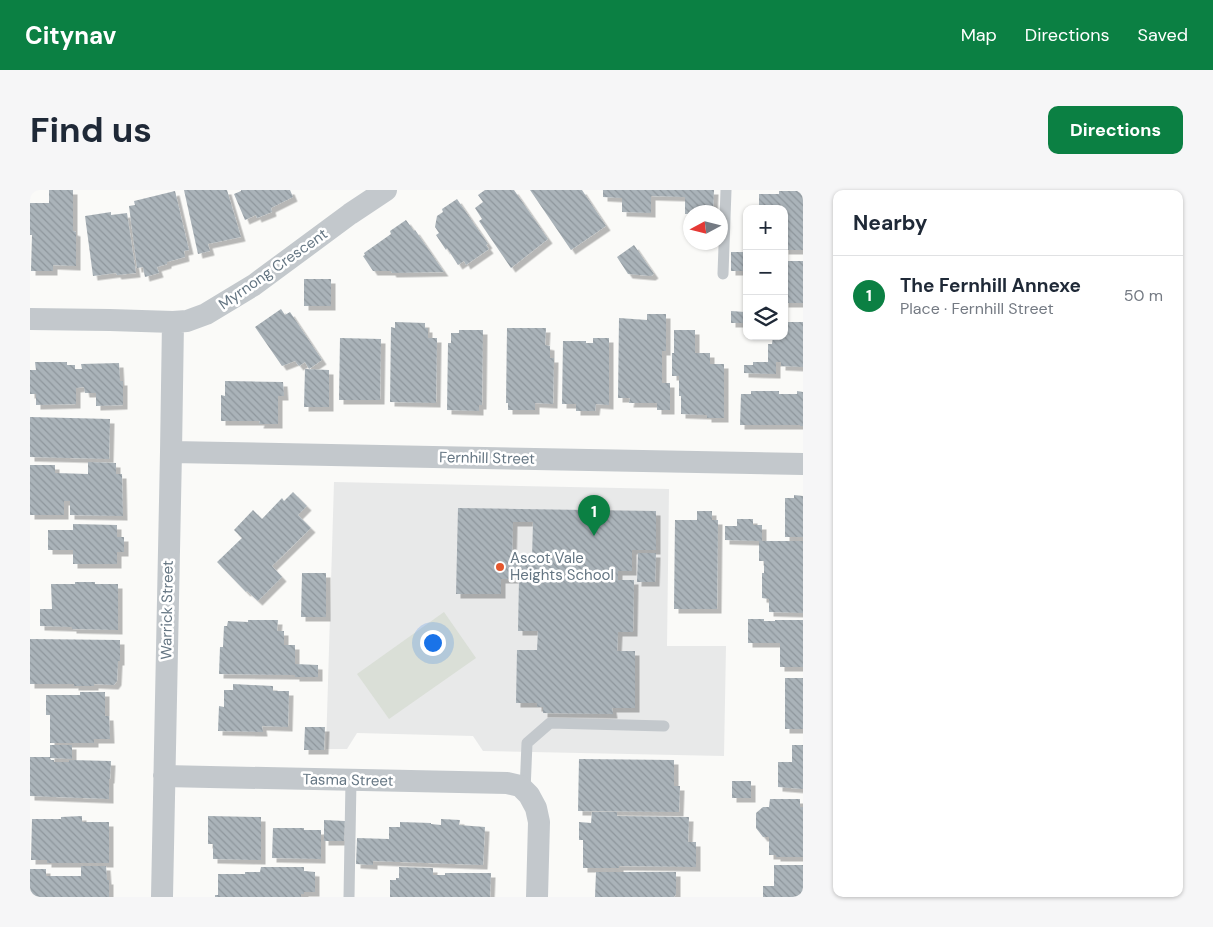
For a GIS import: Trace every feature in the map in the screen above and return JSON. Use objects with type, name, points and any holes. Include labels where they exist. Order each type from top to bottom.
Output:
[{"type":"street","name":"Myrnong Crescent","points":[[30,319],[187,321],[206,314],[254,285],[350,214],[386,190]]},
{"type":"street","name":"Warrick Street","points":[[162,897],[173,322]]},
{"type":"street","name":"Fernhill Street","points":[[171,452],[803,464]]},
{"type":"street","name":"Tasma Street","points":[[164,776],[507,783],[520,786],[527,793]]},
{"type":"street","points":[[527,793],[536,808],[539,822],[537,897]]},
{"type":"lane","points":[[724,274],[726,190]]},
{"type":"lane","points":[[527,793],[527,743],[550,723],[664,726]]},
{"type":"lane","points":[[349,897],[351,780]]},
{"type":"shaded area","name":"Ascot Vale Heights School","points":[[334,482],[669,489],[667,646],[726,646],[724,756],[483,751],[473,736],[357,733],[347,749],[326,749]]},
{"type":"shaded area","points":[[444,612],[476,658],[389,719],[357,674]]},
{"type":"building","points":[[49,190],[73,190],[73,231],[76,232],[76,266],[53,265],[53,271],[31,271],[32,235],[30,235],[30,203],[49,203]]},
{"type":"building","points":[[184,190],[227,190],[241,237],[208,244],[210,251],[198,254]]},
{"type":"building","points":[[241,190],[290,190],[293,197],[271,208],[272,212],[257,218],[256,215],[245,220],[234,194]]},
{"type":"building","points":[[485,190],[514,190],[548,239],[511,268],[479,221],[482,219],[475,208],[483,202],[478,195]]},
{"type":"building","points":[[530,190],[582,190],[606,226],[571,250]]},
{"type":"building","points":[[603,190],[714,190],[713,205],[685,205],[685,197],[651,196],[651,213],[622,212],[622,198],[603,197]]},
{"type":"building","points":[[175,191],[189,250],[184,251],[185,257],[157,267],[159,273],[145,277],[143,267],[137,268],[129,206],[135,205],[134,201]]},
{"type":"building","points":[[779,191],[802,191],[803,250],[788,250],[788,205],[759,205],[759,194],[779,194]]},
{"type":"building","points":[[457,199],[488,244],[486,245],[489,249],[466,265],[464,261],[458,265],[436,235],[439,233],[435,227],[437,216],[443,212],[442,209]]},
{"type":"building","points":[[111,212],[111,215],[127,213],[136,273],[93,276],[85,216]]},
{"type":"building","points":[[406,220],[444,272],[392,273],[391,271],[373,271],[363,256],[365,255],[364,253],[391,234],[390,231]]},
{"type":"building","points":[[634,245],[654,274],[651,276],[628,274],[617,257]]},
{"type":"building","points":[[731,252],[743,252],[743,271],[731,271]]},
{"type":"building","points":[[788,261],[803,261],[803,303],[788,303]]},
{"type":"building","points":[[304,279],[331,279],[331,306],[304,306]]},
{"type":"building","points":[[281,309],[285,315],[290,312],[322,360],[309,369],[305,362],[299,366],[295,361],[282,366],[255,327]]},
{"type":"building","points":[[731,311],[743,312],[743,323],[731,323]]},
{"type":"building","points":[[647,314],[666,314],[666,351],[662,351],[662,383],[670,383],[670,410],[657,410],[657,403],[629,403],[630,398],[618,398],[619,318],[647,320]]},
{"type":"building","points":[[395,322],[425,323],[425,328],[428,328],[428,338],[437,338],[436,403],[390,402],[391,327],[395,328]]},
{"type":"building","points":[[788,322],[803,322],[803,367],[781,366],[781,362],[776,362],[776,374],[744,373],[744,365],[753,365],[753,362],[768,362],[768,344],[772,344],[772,340],[788,340]]},
{"type":"building","points":[[507,328],[546,328],[545,345],[550,346],[550,358],[554,358],[553,404],[535,403],[535,410],[508,410],[508,403],[506,403]]},
{"type":"building","points":[[459,330],[483,330],[482,405],[479,405],[479,411],[447,410],[448,343],[451,343],[451,333],[459,333]]},
{"type":"building","points":[[674,330],[695,330],[695,353],[710,353],[710,364],[724,364],[724,418],[707,418],[707,415],[681,414],[679,376],[672,376]]},
{"type":"building","points":[[340,338],[381,339],[380,400],[339,400]]},
{"type":"building","points":[[593,338],[609,338],[609,405],[596,404],[595,411],[576,411],[576,404],[562,404],[563,341],[586,341],[586,343],[593,343]]},
{"type":"building","points":[[35,362],[67,362],[67,365],[75,365],[75,369],[82,369],[81,364],[119,363],[120,381],[123,381],[123,405],[96,406],[96,393],[85,393],[84,387],[76,388],[76,404],[36,405],[36,394],[30,394],[30,370],[36,370]]},
{"type":"building","points":[[305,369],[329,370],[329,407],[304,407]]},
{"type":"building","points":[[225,381],[283,382],[284,396],[278,396],[278,424],[259,424],[260,421],[221,421],[221,395],[225,396]]},
{"type":"building","points":[[751,391],[779,391],[779,394],[803,392],[803,426],[740,425],[741,394],[751,394]]},
{"type":"building","points":[[30,417],[110,419],[109,459],[30,457]]},
{"type":"building","points":[[88,462],[116,463],[116,474],[122,474],[123,516],[70,515],[70,501],[64,501],[64,515],[30,515],[30,465],[55,465],[55,473],[88,474]]},
{"type":"building","points":[[293,492],[307,506],[298,515],[311,528],[272,566],[282,577],[258,601],[246,592],[217,562],[242,538],[234,530],[253,510],[262,519],[282,498],[284,501]]},
{"type":"building","points":[[794,495],[803,496],[803,537],[785,537],[785,498],[794,498]]},
{"type":"building","points":[[458,508],[656,511],[656,550],[632,550],[632,571],[618,571],[618,580],[634,580],[633,632],[618,632],[617,651],[635,651],[635,708],[612,708],[613,714],[543,713],[543,707],[537,707],[537,703],[516,703],[517,650],[537,650],[538,631],[518,631],[519,579],[501,579],[501,594],[456,594]],"holes":[[[513,522],[533,522],[532,558],[512,558]]]},
{"type":"building","points":[[697,511],[712,511],[712,520],[718,520],[717,609],[674,609],[675,520],[697,520]]},
{"type":"building","points":[[737,519],[753,519],[753,525],[762,525],[762,541],[803,541],[803,613],[769,612],[769,599],[762,598],[764,561],[759,561],[759,541],[725,540],[725,526],[737,526]]},
{"type":"building","points":[[73,524],[117,525],[117,537],[124,537],[124,552],[117,552],[117,564],[73,564],[73,550],[48,550],[48,530],[73,530]]},
{"type":"building","points":[[638,553],[656,553],[655,582],[637,582]]},
{"type":"building","points":[[302,573],[326,573],[326,617],[301,617]]},
{"type":"building","points":[[75,582],[118,584],[118,630],[40,626],[40,609],[52,609],[51,584],[75,584]]},
{"type":"building","points":[[748,619],[764,619],[764,621],[803,620],[803,667],[780,667],[780,643],[748,643]]},
{"type":"building","points":[[248,620],[278,620],[277,631],[284,631],[284,645],[295,645],[295,664],[318,665],[318,677],[219,674],[220,647],[223,647],[224,626],[227,626],[228,621],[248,622]]},
{"type":"building","points":[[30,639],[120,640],[120,661],[118,661],[117,681],[114,685],[94,684],[94,686],[30,684]]},
{"type":"building","points":[[785,678],[803,678],[803,729],[785,729]]},
{"type":"building","points":[[233,684],[273,686],[273,691],[289,691],[288,727],[262,726],[263,732],[218,731],[219,706],[224,707],[224,690],[233,690]]},
{"type":"building","points":[[80,692],[105,692],[105,716],[109,716],[110,739],[94,739],[94,743],[50,743],[50,715],[46,715],[46,695],[80,695]]},
{"type":"building","points":[[305,727],[325,727],[324,750],[304,750]]},
{"type":"building","points":[[50,745],[72,745],[72,759],[50,758],[54,762],[69,762],[69,760],[111,761],[109,799],[30,796],[30,757],[50,757]]},
{"type":"building","points":[[792,745],[803,745],[803,789],[778,787],[778,762],[792,762]]},
{"type":"building","points":[[579,759],[674,760],[674,786],[680,786],[679,812],[578,811]]},
{"type":"building","points":[[732,781],[751,781],[751,798],[732,798]]},
{"type":"building","points":[[770,799],[800,799],[800,807],[803,807],[803,857],[776,857],[776,855],[769,855],[769,837],[763,837],[756,828],[756,813],[763,807],[769,807]]},
{"type":"building","points":[[592,812],[617,812],[617,816],[689,817],[688,842],[696,842],[696,867],[619,866],[619,868],[583,868],[583,840],[579,840],[579,822],[591,823]]},
{"type":"building","points":[[82,816],[82,822],[109,822],[109,863],[47,863],[47,860],[31,860],[32,819],[61,819],[61,817]]},
{"type":"building","points":[[208,816],[261,817],[261,860],[213,859],[213,844],[208,844]]},
{"type":"building","points":[[441,819],[460,820],[459,825],[485,827],[483,865],[373,861],[373,865],[356,864],[357,838],[389,839],[389,827],[400,827],[400,822],[441,825]]},
{"type":"building","points":[[324,820],[345,821],[344,841],[324,841]]},
{"type":"building","points":[[273,828],[321,830],[321,859],[272,858]]},
{"type":"building","points":[[774,865],[803,865],[803,897],[763,897],[763,886],[774,886]]},
{"type":"building","points":[[81,866],[106,866],[107,880],[109,880],[109,897],[30,897],[30,869],[46,869],[46,876],[81,876]]},
{"type":"building","points":[[261,867],[304,867],[304,871],[315,872],[315,892],[304,892],[304,894],[301,894],[301,897],[215,897],[215,895],[218,895],[218,874],[260,872]]},
{"type":"building","points":[[399,867],[433,868],[433,875],[445,875],[445,873],[491,873],[490,897],[390,897],[390,880],[399,878]]},
{"type":"building","points":[[596,872],[676,872],[676,894],[674,897],[595,897]]},
{"type":"place","name":"The Fernhill Annexe","points":[[594,536]]},
{"type":"place","name":"Ascot Vale Heights School","points":[[500,567]]}]
